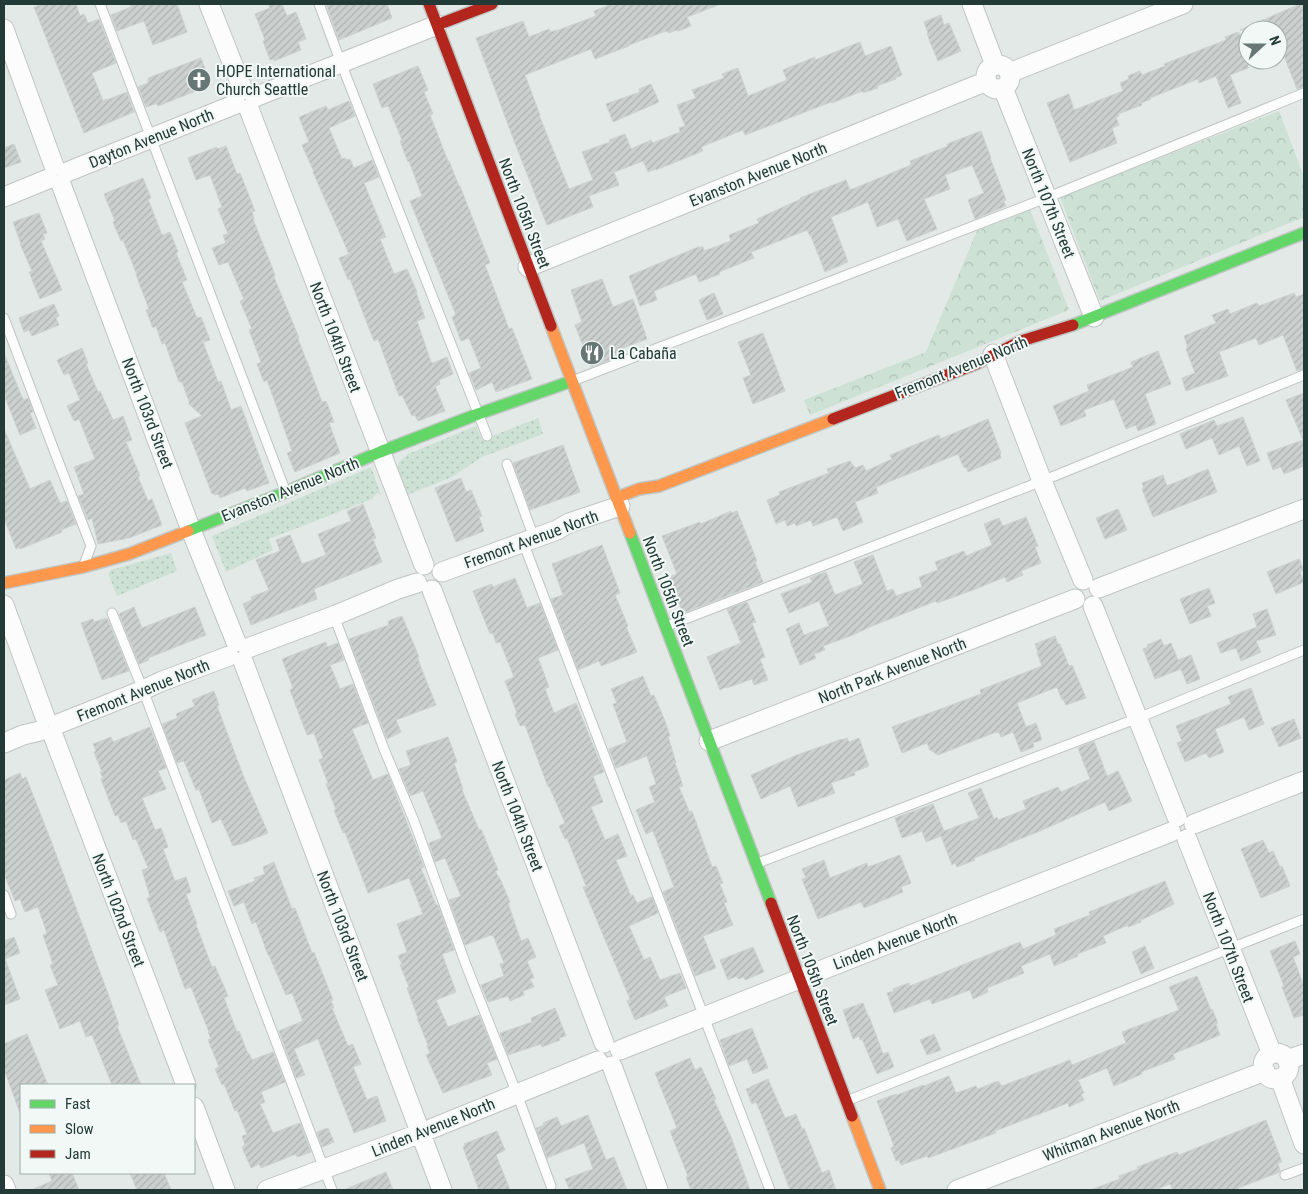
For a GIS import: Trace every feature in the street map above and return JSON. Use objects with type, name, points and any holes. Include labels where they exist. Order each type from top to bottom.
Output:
[{"type":"street","name":"North 104th Street","points":[[209,4],[424,565]]},
{"type":"street","name":"North 105th Street","points":[[429,4],[880,1190]]},
{"type":"street","name":"Dayton Avenue North","points":[[4,196],[492,4]]},
{"type":"street","name":"North 107th Street","points":[[972,4],[1046,198],[1094,317]]},
{"type":"street","name":"Evanston Avenue North","points":[[528,267],[999,76],[1183,4]]},
{"type":"street","name":"North 103rd Street","points":[[4,29],[191,530],[442,1190]]},
{"type":"street","name":"Fremont Avenue North","points":[[442,572],[557,530],[618,502],[639,489],[659,486],[976,364],[1021,341],[1094,317],[1304,233]]},
{"type":"street","points":[[993,354],[1042,481],[1091,584],[1100,597],[1093,606],[1081,606],[1075,599],[1074,590],[1078,583],[1091,584],[1304,509]]},
{"type":"street","name":"Evanston Avenue North","points":[[4,583],[83,567],[129,554],[286,492],[380,452],[478,414],[572,381]]},
{"type":"street","points":[[430,563],[438,566],[442,572],[439,587],[425,586],[416,577],[418,569],[430,563]]},
{"type":"street","name":"North 104th Street","points":[[425,586],[608,1055],[658,1190]]},
{"type":"street","name":"Fremont Avenue North","points":[[4,743],[334,616],[398,589],[425,586]]},
{"type":"street","name":"North Park Avenue North","points":[[709,741],[1075,599]]},
{"type":"street","name":"North 102nd Street","points":[[4,605],[186,1084]]},
{"type":"street","name":"North 107th Street","points":[[1093,606],[1230,948],[1282,1063],[1304,1144]]},
{"type":"street","name":"Linden Avenue North","points":[[268,1190],[421,1133],[799,978],[1304,781]]},
{"type":"street","name":"Whitman Avenue North","points":[[957,1190],[1282,1063]]},
{"type":"street","points":[[195,1110],[225,1190]]},
{"type":"street","points":[[4,1185],[6,1190]]},
{"type":"lane","points":[[100,4],[286,492]]},
{"type":"lane","points":[[320,4],[341,63],[487,436]]},
{"type":"lane","points":[[572,381],[1046,198],[1304,93]]},
{"type":"lane","points":[[4,318],[91,546],[83,567]]},
{"type":"lane","points":[[665,627],[1042,481],[1304,375]]},
{"type":"lane","points":[[507,464],[528,540],[704,1018],[770,1190]]},
{"type":"lane","points":[[112,614],[143,690],[332,1190]]},
{"type":"lane","points":[[334,616],[384,749],[414,821],[466,966],[551,1186]]},
{"type":"lane","points":[[756,864],[1138,718],[1304,650]]},
{"type":"lane","points":[[4,895],[11,914]]},
{"type":"lane","points":[[846,1101],[1304,919]]},
{"type":"lane","points":[[1285,1175],[1304,1168]]},
{"type":"green space","points":[[1279,111],[1304,177],[1304,217],[1100,301],[1060,197]]},
{"type":"green space","points":[[1030,209],[1069,310],[810,415],[804,400],[926,352],[977,231]]},
{"type":"green space","points":[[538,418],[543,434],[482,457],[452,477],[407,495],[397,471],[399,462],[408,454],[476,426],[482,440]]},
{"type":"green space","points":[[371,467],[381,495],[377,493],[372,499],[269,539],[273,550],[226,572],[212,536]]},
{"type":"green space","points":[[171,553],[177,571],[117,596],[108,573],[111,570]]},
{"type":"building","points":[[43,4],[76,4],[80,16],[84,14],[88,23],[99,19],[116,63],[92,73],[103,101],[127,92],[134,112],[84,133],[34,7]]},
{"type":"building","points":[[130,4],[177,4],[187,32],[153,45],[144,21],[117,31],[111,15],[131,7]]},
{"type":"building","points":[[268,4],[282,4],[287,16],[296,12],[306,39],[298,42],[301,50],[274,61],[273,59],[270,60],[255,14],[270,8]]},
{"type":"building","points":[[326,4],[387,4],[392,18],[339,40]]},
{"type":"building","points":[[612,4],[718,5],[687,17],[691,26],[679,31],[676,30],[669,33],[666,31],[595,59],[591,49],[525,75],[569,189],[593,180],[582,152],[610,142],[609,140],[625,134],[631,149],[651,140],[653,143],[680,132],[679,128],[685,126],[677,105],[696,98],[692,90],[724,78],[722,74],[738,68],[748,96],[787,80],[783,70],[815,57],[815,60],[860,42],[865,56],[891,46],[902,75],[877,86],[878,88],[863,93],[862,91],[745,135],[743,130],[701,147],[703,151],[656,170],[648,172],[643,161],[614,172],[619,185],[589,196],[593,207],[547,225],[476,38],[523,21],[529,37],[549,29],[551,32],[556,31],[596,16],[594,11]]},
{"type":"building","points":[[1304,4],[1304,87],[1297,89],[1288,66],[1288,20],[1263,20]]},
{"type":"building","points":[[941,15],[944,25],[949,23],[961,51],[938,61],[924,22]]},
{"type":"building","points":[[1238,32],[1238,70],[1243,70],[1230,75],[1241,103],[1228,108],[1216,76],[1199,83],[1198,79],[1150,98],[1141,103],[1142,105],[1118,114],[1119,116],[1116,117],[1119,125],[1112,128],[1117,143],[1070,162],[1047,103],[1069,94],[1074,110],[1123,91],[1120,83],[1129,79],[1128,76],[1140,71],[1142,75],[1165,66],[1164,64],[1226,40],[1225,37]]},
{"type":"building","points":[[201,58],[211,85],[158,106],[155,104],[146,107],[138,87],[148,83],[148,78]]},
{"type":"building","points":[[418,66],[428,90],[424,92],[433,114],[430,115],[490,263],[485,265],[509,329],[512,328],[532,379],[496,392],[492,382],[476,390],[469,373],[481,368],[469,338],[461,341],[452,317],[456,315],[410,201],[422,196],[388,106],[382,108],[373,84]]},
{"type":"building","points":[[651,84],[659,102],[613,122],[606,104],[640,92],[639,89]]},
{"type":"building","points":[[349,101],[355,116],[329,128],[342,159],[350,159],[354,168],[372,160],[379,177],[364,183],[386,237],[380,239],[394,274],[407,269],[417,292],[425,318],[417,321],[431,362],[433,363],[447,357],[453,374],[439,380],[440,384],[435,386],[445,411],[418,421],[415,415],[412,416],[402,395],[399,396],[378,339],[374,341],[350,279],[348,280],[339,258],[349,254],[302,145],[309,142],[299,117],[326,106],[328,110]]},
{"type":"building","points":[[981,131],[1006,200],[1003,201],[1006,206],[975,219],[968,200],[984,193],[972,165],[945,175],[950,189],[924,199],[937,229],[907,241],[898,219],[877,227],[868,202],[831,217],[848,262],[825,272],[807,230],[751,252],[754,258],[719,272],[720,274],[699,282],[696,274],[654,291],[657,300],[640,306],[629,276],[698,247],[703,247],[704,251],[731,241],[729,235],[759,223],[757,219],[800,198],[846,180],[850,190],[911,165],[910,161]]},
{"type":"building","points":[[14,144],[21,162],[4,168],[4,148]]},
{"type":"building","points":[[226,146],[237,174],[240,173],[255,211],[252,212],[253,219],[322,402],[326,401],[334,422],[329,423],[340,453],[295,472],[287,453],[292,451],[276,405],[267,380],[264,382],[257,364],[261,362],[249,330],[252,329],[240,301],[244,299],[228,262],[219,265],[212,248],[226,243],[223,235],[228,234],[218,209],[222,207],[210,175],[196,180],[188,158],[217,147],[218,149]]},
{"type":"building","points":[[143,178],[151,198],[148,199],[162,235],[170,232],[178,252],[176,253],[187,280],[182,282],[197,318],[201,317],[210,340],[203,342],[218,382],[221,381],[231,410],[241,406],[269,483],[247,491],[245,488],[220,498],[218,494],[212,494],[185,423],[202,416],[189,404],[182,382],[179,382],[165,343],[162,344],[156,326],[153,328],[146,310],[149,309],[137,275],[123,240],[121,241],[113,222],[115,221],[104,194]]},
{"type":"building","points":[[39,213],[47,233],[43,234],[45,239],[41,241],[62,290],[40,299],[29,272],[32,271],[13,222]]},
{"type":"building","points":[[602,279],[613,307],[633,299],[647,339],[623,348],[625,354],[591,367],[575,325],[582,322],[571,290]]},
{"type":"building","points":[[714,293],[723,314],[707,320],[699,300]]},
{"type":"building","points":[[1294,293],[1296,297],[1304,294],[1304,369],[1297,371],[1283,335],[1259,345],[1256,338],[1219,352],[1228,376],[1186,391],[1182,378],[1195,373],[1186,349],[1188,348],[1184,336],[1216,323],[1212,315],[1228,309],[1230,314],[1257,303],[1259,306]]},
{"type":"building","points":[[54,304],[59,316],[56,318],[59,325],[32,336],[29,330],[24,332],[19,318]]},
{"type":"building","points":[[763,333],[785,391],[753,404],[743,378],[751,375],[738,342]]},
{"type":"building","points":[[82,348],[88,363],[86,364],[98,392],[100,391],[113,420],[123,416],[132,440],[126,442],[140,476],[138,477],[148,501],[152,499],[162,525],[129,538],[98,544],[92,518],[88,520],[78,496],[84,494],[74,467],[95,459],[79,419],[74,421],[67,406],[80,400],[69,373],[64,375],[57,360]]},
{"type":"building","points":[[1158,351],[1171,384],[1145,394],[1156,424],[1138,431],[1136,425],[1126,429],[1114,399],[1084,410],[1086,416],[1061,426],[1053,406],[1089,391],[1087,385],[1133,367],[1131,362]]},
{"type":"building","points":[[4,353],[21,395],[24,400],[28,398],[33,412],[30,413],[36,428],[20,435],[4,395]]},
{"type":"building","points":[[1304,393],[1304,466],[1284,474],[1281,467],[1273,470],[1267,453],[1303,440],[1286,400]]},
{"type":"building","points":[[1243,417],[1260,461],[1247,466],[1239,446],[1219,455],[1212,438],[1186,449],[1180,434],[1214,420],[1217,426]]},
{"type":"building","points":[[988,419],[1001,453],[1001,458],[968,472],[966,467],[964,468],[958,454],[876,487],[878,493],[855,502],[863,522],[843,531],[837,517],[813,526],[811,520],[796,526],[795,523],[787,526],[785,520],[776,524],[767,500],[780,495],[779,492],[829,473],[827,469],[850,461],[855,468],[863,465],[866,471],[892,459],[890,455],[939,435],[940,439]]},
{"type":"building","points":[[4,429],[30,489],[50,480],[60,503],[67,501],[76,524],[61,530],[62,532],[20,549],[19,547],[16,549],[4,518]]},
{"type":"building","points":[[563,445],[580,492],[530,510],[513,463]]},
{"type":"building","points":[[1208,469],[1217,492],[1153,517],[1142,489],[1144,488],[1142,483],[1163,475],[1167,486]]},
{"type":"building","points":[[461,478],[466,492],[471,490],[482,516],[479,517],[484,531],[456,542],[435,488]]},
{"type":"building","points":[[363,504],[376,538],[373,539],[382,562],[314,589],[317,599],[251,625],[243,604],[252,600],[251,597],[269,590],[256,560],[280,551],[276,540],[290,535],[302,564],[326,555],[318,534],[351,521],[347,511]]},
{"type":"building","points":[[1118,509],[1127,530],[1105,539],[1096,518]]},
{"type":"building","points":[[731,511],[731,513],[737,511],[757,561],[755,562],[763,582],[683,613],[669,577],[677,574],[662,536],[700,522],[701,524]]},
{"type":"building","points":[[1026,517],[1038,546],[1035,547],[1041,563],[1021,571],[1023,575],[1007,582],[1005,577],[872,626],[823,646],[825,650],[814,654],[816,658],[800,665],[786,629],[799,623],[804,635],[829,626],[819,601],[789,613],[781,594],[812,582],[810,578],[826,572],[835,595],[863,584],[854,562],[873,555],[887,591],[893,589],[896,596],[922,587],[919,577],[938,570],[935,562],[964,551],[966,556],[992,545],[984,524],[999,518],[1003,526]]},
{"type":"building","points":[[602,545],[620,593],[615,595],[637,652],[601,666],[599,661],[578,670],[551,599],[563,595],[552,564]]},
{"type":"building","points":[[1299,559],[1304,570],[1300,572],[1304,582],[1276,594],[1267,572]]},
{"type":"building","points":[[515,578],[527,608],[540,603],[558,650],[538,658],[549,687],[545,689],[554,713],[576,703],[604,772],[593,776],[603,802],[591,807],[605,840],[618,834],[627,856],[616,860],[631,896],[633,895],[637,903],[652,897],[658,913],[629,926],[644,960],[650,957],[660,980],[680,973],[686,988],[664,997],[668,1006],[635,1020],[627,1001],[630,999],[583,887],[586,886],[567,838],[565,839],[559,826],[565,823],[548,787],[525,725],[520,726],[515,714],[517,713],[505,681],[514,677],[500,642],[496,643],[493,633],[490,634],[473,591],[492,584],[493,587]]},
{"type":"building","points":[[1209,588],[1215,603],[1207,606],[1211,616],[1190,624],[1180,599]]},
{"type":"building","points":[[747,602],[756,622],[752,623],[765,657],[760,659],[768,680],[754,685],[752,679],[720,690],[707,657],[741,643],[727,609]]},
{"type":"building","points":[[134,607],[142,628],[195,607],[206,635],[148,658],[149,660],[139,664],[119,614]]},
{"type":"building","points":[[1267,609],[1276,635],[1256,641],[1261,652],[1241,661],[1236,648],[1221,653],[1217,643],[1257,627],[1253,614]]},
{"type":"building","points":[[402,616],[436,705],[396,720],[401,732],[387,739],[349,639],[389,625],[388,621]]},
{"type":"building","points":[[107,618],[129,671],[102,680],[81,623],[93,619],[94,622]]},
{"type":"building","points":[[1055,636],[1069,666],[1072,665],[1086,698],[1066,705],[1057,687],[1017,703],[1026,727],[1036,723],[1042,740],[1033,743],[1034,747],[1021,752],[1013,732],[1001,737],[999,732],[996,732],[938,755],[930,750],[927,743],[902,753],[892,727],[981,694],[980,690],[1042,666],[1035,644]]},
{"type":"building","points":[[1161,639],[1164,646],[1171,643],[1178,660],[1191,655],[1200,679],[1187,684],[1181,669],[1155,679],[1143,649],[1148,647],[1147,645]]},
{"type":"building","points":[[326,642],[327,647],[338,643],[344,660],[330,665],[340,689],[353,684],[368,723],[352,729],[373,780],[388,774],[424,867],[421,868],[436,905],[438,905],[454,950],[442,954],[456,992],[436,1000],[448,1027],[479,1015],[497,1059],[487,1063],[492,1075],[443,1093],[426,1055],[430,1053],[428,1045],[417,1018],[398,956],[407,952],[397,924],[423,914],[409,878],[368,893],[345,832],[343,833],[334,810],[336,810],[326,784],[328,783],[319,760],[323,758],[314,733],[307,735],[290,690],[293,688],[282,659]]},
{"type":"building","points":[[643,676],[651,696],[654,695],[665,721],[675,763],[683,786],[679,787],[689,812],[692,811],[712,867],[716,866],[723,883],[720,884],[727,902],[724,903],[733,925],[703,936],[716,968],[695,976],[663,892],[674,887],[653,831],[646,834],[636,810],[655,802],[649,787],[656,784],[647,756],[616,768],[609,749],[627,742],[613,704],[617,703],[611,689]]},
{"type":"building","points":[[1251,688],[1264,724],[1249,730],[1244,717],[1215,729],[1224,752],[1209,758],[1206,753],[1185,762],[1177,743],[1182,741],[1176,726],[1231,704],[1228,697]]},
{"type":"building","points":[[214,691],[219,705],[217,706],[243,775],[268,833],[233,846],[221,819],[212,823],[199,789],[196,790],[184,761],[177,763],[162,724],[178,718],[176,714],[195,706],[192,700]]},
{"type":"building","points":[[1294,719],[1301,738],[1279,747],[1271,728]]},
{"type":"building","points":[[150,727],[166,768],[158,771],[166,789],[142,798],[155,830],[161,828],[168,847],[163,849],[175,881],[186,877],[191,892],[186,894],[196,925],[212,967],[215,966],[228,996],[224,998],[248,1054],[252,1060],[273,1052],[285,1082],[261,1092],[265,1102],[260,1104],[273,1133],[300,1123],[311,1152],[297,1157],[296,1154],[261,1168],[259,1164],[251,1168],[242,1147],[245,1145],[242,1136],[247,1134],[237,1110],[235,1111],[224,1084],[222,1085],[215,1069],[219,1067],[208,1040],[211,1039],[209,1032],[191,987],[185,989],[164,930],[160,932],[147,898],[150,897],[142,870],[148,868],[136,839],[133,840],[126,821],[121,823],[118,815],[115,816],[101,779],[103,778],[100,772],[102,772],[94,752],[96,751],[93,744],[111,737],[113,742]]},
{"type":"building","points":[[448,737],[457,762],[454,763],[462,790],[498,870],[495,871],[510,902],[508,903],[521,941],[528,938],[536,957],[527,961],[534,978],[530,979],[534,987],[523,991],[524,995],[510,1001],[508,996],[488,1002],[481,985],[504,976],[500,964],[504,963],[493,935],[465,945],[449,900],[461,896],[445,858],[435,862],[429,843],[442,838],[423,791],[410,796],[399,769],[411,765],[406,751]]},
{"type":"building","points":[[847,738],[849,742],[859,738],[869,766],[854,772],[855,775],[831,783],[835,793],[798,807],[790,786],[761,799],[751,775],[797,755]]},
{"type":"building","points":[[1094,741],[1107,776],[1118,771],[1132,801],[1109,811],[1105,802],[957,867],[955,863],[952,865],[941,836],[926,842],[922,831],[902,838],[895,818],[933,804],[944,831],[979,818],[968,793],[981,788],[994,819],[997,817],[998,820],[1026,809],[1023,801],[1058,787],[1061,792],[1090,779],[1078,748]]},
{"type":"building","points":[[20,773],[22,779],[26,777],[107,991],[119,1025],[117,1026],[141,1084],[112,1084],[92,1035],[86,1037],[80,1021],[60,1029],[45,990],[58,985],[50,965],[53,964],[43,935],[47,933],[38,907],[25,912],[20,899],[15,901],[4,874],[4,780]]},
{"type":"building","points":[[1263,840],[1269,853],[1273,851],[1280,867],[1282,866],[1290,886],[1261,898],[1241,849]]},
{"type":"building","points":[[900,855],[911,883],[901,887],[903,892],[864,908],[861,902],[818,919],[802,879],[806,878],[802,869],[824,860],[830,878],[867,863],[868,867]]},
{"type":"building","points":[[274,862],[292,909],[295,908],[312,953],[314,952],[333,1000],[331,1001],[334,1008],[332,1008],[348,1046],[353,1044],[361,1064],[353,1067],[367,1100],[377,1096],[386,1121],[354,1133],[318,1039],[294,1049],[305,1075],[296,1078],[279,1031],[303,1021],[292,993],[286,995],[256,922],[252,924],[244,902],[234,906],[228,891],[255,881],[254,878],[265,874],[263,867]]},
{"type":"building","points":[[1165,881],[1174,904],[1141,920],[1141,922],[1128,927],[1128,925],[1103,936],[1106,943],[1077,954],[1078,956],[1054,966],[1050,954],[1021,966],[1024,973],[987,988],[988,992],[973,999],[970,990],[932,1004],[930,999],[894,1013],[887,993],[894,991],[893,989],[909,983],[910,986],[1020,942],[1023,949],[1056,935],[1054,929],[1090,915],[1089,912]]},
{"type":"building","points":[[14,937],[20,953],[4,959],[4,941]]},
{"type":"building","points":[[1295,941],[1300,954],[1293,957],[1304,986],[1304,1015],[1294,1018],[1270,951]]},
{"type":"building","points":[[1145,946],[1154,968],[1141,974],[1132,952]]},
{"type":"building","points":[[753,947],[764,972],[745,980],[744,977],[738,979],[737,976],[728,980],[720,960]]},
{"type":"building","points":[[4,959],[20,999],[4,1005]]},
{"type":"building","points":[[1197,976],[1218,1023],[1216,1024],[1220,1035],[1173,1054],[1175,1059],[1141,1072],[1142,1074],[1114,1086],[1107,1068],[1078,1080],[1084,1093],[1081,1094],[1084,1100],[1069,1107],[1068,1103],[995,1131],[996,1133],[928,1158],[927,1156],[901,1165],[899,1160],[896,1161],[891,1148],[894,1146],[877,1101],[949,1076],[956,1093],[976,1086],[978,1089],[998,1081],[1002,1086],[1070,1060],[1072,1065],[1126,1043],[1122,1032],[1179,1010],[1169,987]]},
{"type":"building","points":[[863,1003],[883,1054],[888,1052],[894,1067],[877,1074],[862,1039],[860,1040],[859,1036],[853,1039],[843,1010]]},
{"type":"building","points":[[555,1008],[566,1036],[542,1047],[541,1044],[508,1055],[500,1033],[532,1022],[531,1018]]},
{"type":"building","points":[[752,1028],[768,1068],[753,1074],[747,1059],[729,1066],[720,1040]]},
{"type":"building","points":[[27,1034],[48,1084],[20,1084],[20,1113],[4,1069],[4,1044]]},
{"type":"building","points":[[934,1034],[941,1050],[927,1055],[920,1040]]},
{"type":"building","points":[[690,1058],[695,1070],[701,1067],[716,1099],[714,1100],[731,1137],[750,1190],[691,1190],[686,1177],[688,1176],[670,1131],[677,1128],[655,1073]]},
{"type":"building","points":[[768,1079],[785,1118],[796,1114],[802,1129],[804,1128],[822,1173],[829,1170],[836,1190],[790,1190],[760,1111],[756,1102],[752,1104],[746,1089]]},
{"type":"building","points":[[588,1115],[606,1160],[614,1157],[627,1190],[570,1190],[565,1179],[593,1169],[584,1143],[547,1158],[536,1128],[557,1117],[561,1126]]},
{"type":"building","points":[[1266,1120],[1282,1162],[1278,1163],[1280,1172],[1233,1190],[1173,1190],[1170,1184],[1155,1190],[1093,1190],[1120,1179],[1119,1176],[1138,1169],[1137,1167],[1177,1152],[1179,1155]]},
{"type":"building","points":[[328,1128],[334,1142],[322,1147],[317,1132]]},
{"type":"building","points":[[497,1131],[505,1150],[496,1155],[510,1190],[479,1190],[463,1147],[465,1146],[464,1144]]},
{"type":"building","points":[[386,1172],[393,1190],[344,1190]]},
{"type":"building","points":[[49,1174],[72,1174],[79,1190],[31,1190],[52,1181]]},
{"type":"building","points":[[130,1174],[164,1174],[171,1190],[137,1190]]},
{"type":"traffic: fast","points":[[1073,325],[1304,233]]},
{"type":"traffic: fast","points":[[188,531],[380,452],[478,414],[572,381]]},
{"type":"traffic: fast","points":[[630,533],[771,903]]},
{"type":"traffic: slow","points":[[551,326],[630,533]]},
{"type":"traffic: slow","points":[[616,498],[639,489],[659,486],[833,419]]},
{"type":"traffic: slow","points":[[4,583],[83,567],[129,554],[188,531]]},
{"type":"traffic: slow","points":[[852,1116],[880,1190]]},
{"type":"traffic: jam","points":[[429,4],[551,326]]},
{"type":"traffic: jam","points":[[437,25],[492,4]]},
{"type":"traffic: jam","points":[[833,419],[976,364],[1021,341],[1073,325]]},
{"type":"traffic: jam","points":[[771,903],[852,1116]]},
{"type":"place","name":"HOPE International Church Seattle","points":[[199,80]]},
{"type":"place","name":"La Cabaña","points":[[592,353]]}]
